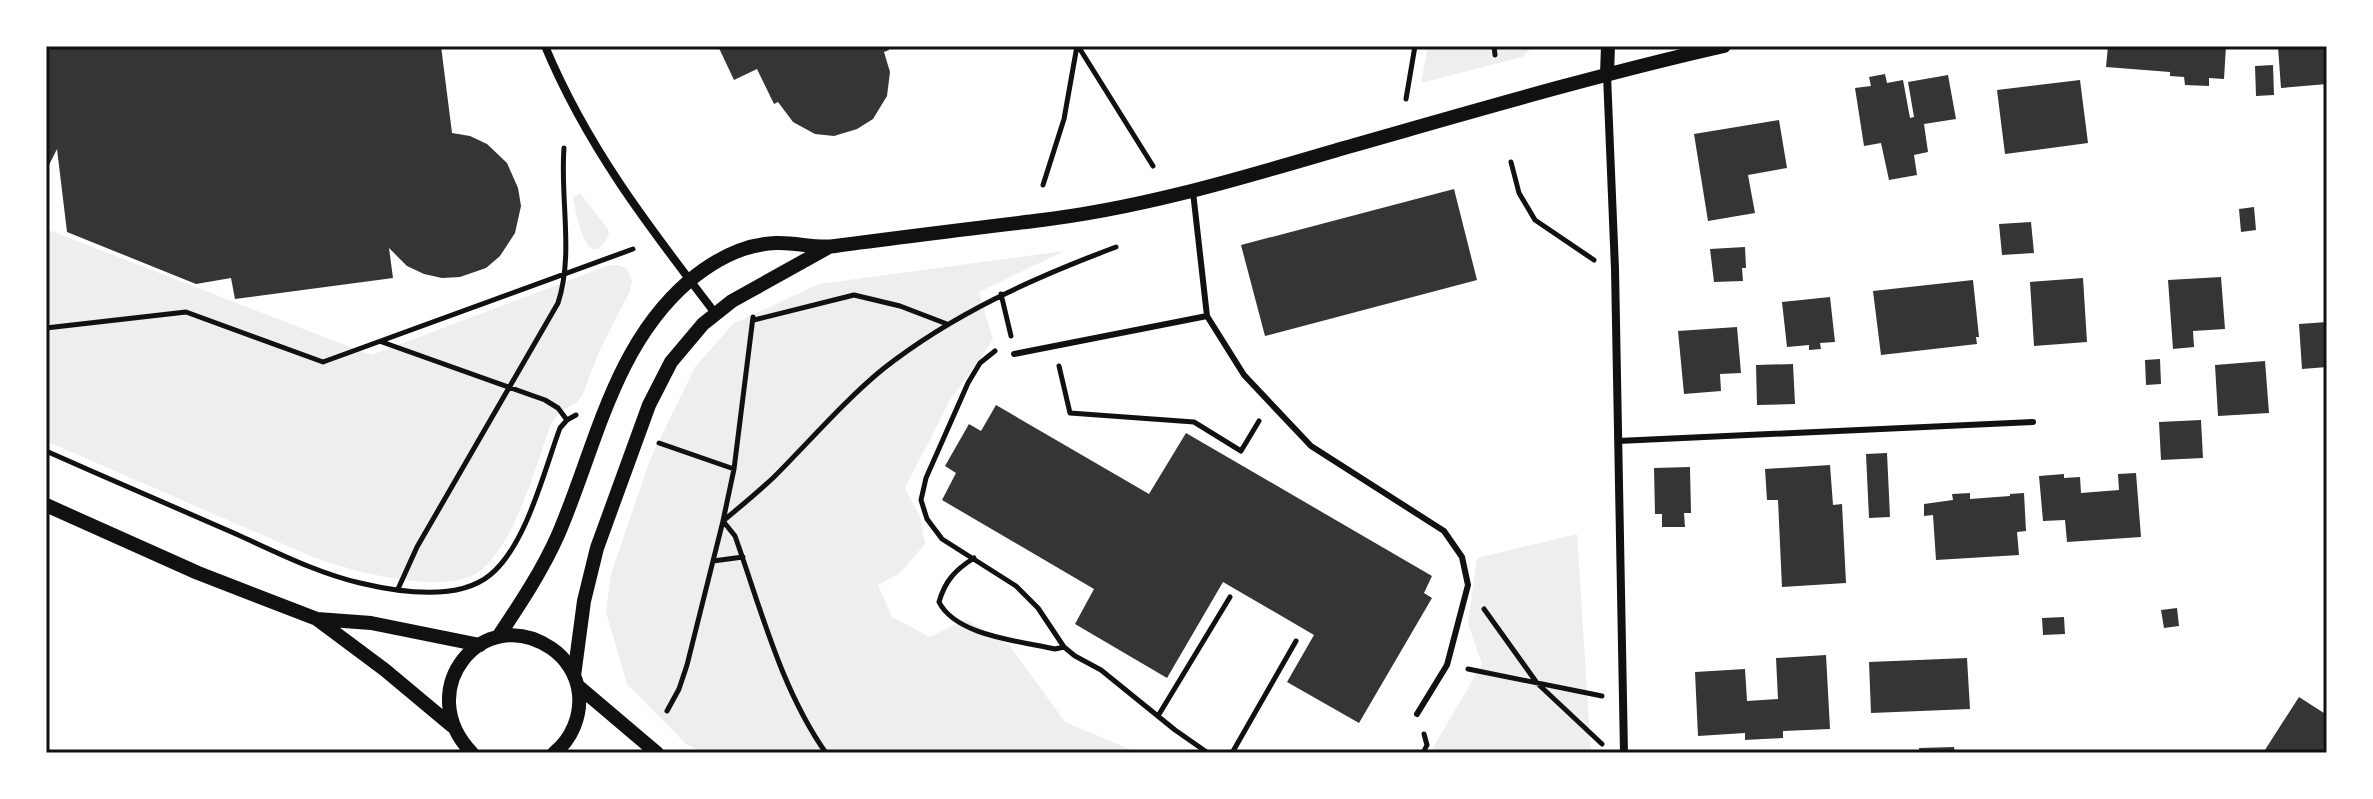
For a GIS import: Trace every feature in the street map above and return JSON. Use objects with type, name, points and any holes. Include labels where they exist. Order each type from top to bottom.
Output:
[{"type":"street","points":[[545,46],[587,134],[621,189],[715,313]]},
{"type":"street","points":[[1608,46],[1624,753]]},
{"type":"street","points":[[498,637],[529,589],[558,534],[624,364],[654,317],[690,280],[723,257],[753,246],[776,243],[829,247],[1039,221],[1193,192],[1607,74],[1724,46]]},
{"type":"street","points":[[576,681],[589,577],[659,383],[685,342],[715,313],[750,289],[829,247]]},
{"type":"street","points":[[46,505],[198,573],[317,619],[452,726]]},
{"type":"street","points":[[317,619],[371,623],[480,645]]},
{"type":"street","points":[[472,753],[460,741],[452,726],[448,690],[454,672],[465,657],[480,645],[498,637],[529,638],[543,643],[567,663],[576,681],[580,703],[577,720],[562,752]]},
{"type":"street","points":[[576,681],[657,753]]},
{"type":"lane","points":[[1193,192],[1207,316],[1244,375],[1311,446],[1444,531],[1462,557],[1468,585],[1447,665],[1417,714]]},
{"type":"lane","points":[[1014,354],[1207,316]]},
{"type":"lane","points":[[1618,441],[2033,422]]},
{"type":"path","points":[[1078,46],[1153,166]]},
{"type":"path","points":[[1043,185],[1064,119],[1078,46]]},
{"type":"path","points":[[1406,99],[1415,46]]},
{"type":"path","points":[[1494,46],[1495,55]]},
{"type":"path","points":[[398,589],[417,547],[551,318],[566,273],[562,197],[564,148]]},
{"type":"path","points":[[1511,162],[1519,193],[1535,220],[1593,260]]},
{"type":"path","points":[[723,521],[771,480],[883,369],[948,324],[1001,294],[1050,271],[1116,247]]},
{"type":"path","points":[[46,328],[186,312],[323,362],[633,249]]},
{"type":"path","points":[[1001,294],[1014,354]]},
{"type":"path","points":[[754,320],[854,295],[900,306],[948,324]]},
{"type":"path","points":[[667,711],[687,665],[723,521],[734,469],[753,312]]},
{"type":"path","points":[[1011,337],[980,363],[968,383],[926,478],[921,500],[927,519],[942,539],[1016,586],[1038,608],[1064,647],[1101,670],[1208,753]]},
{"type":"path","points":[[380,342],[552,404],[567,420]]},
{"type":"path","points":[[1054,347],[1070,413],[1194,422],[1241,451],[1271,404]]},
{"type":"path","points":[[46,451],[306,564],[359,583],[398,589],[458,590],[492,574],[517,539],[560,428],[567,420],[582,415]]},
{"type":"path","points":[[658,443],[734,469]]},
{"type":"path","points":[[723,521],[735,536],[799,710],[826,753]]},
{"type":"path","points":[[713,561],[743,557]]},
{"type":"path","points":[[974,558],[957,568],[944,584],[939,602],[943,610],[961,625],[975,630],[1055,649],[1064,647]]},
{"type":"path","points":[[1468,585],[1537,683],[1602,744]]},
{"type":"path","points":[[1158,716],[1230,597]]},
{"type":"path","points":[[1232,753],[1296,641]]},
{"type":"path","points":[[1447,665],[1602,696]]},
{"type":"shaded area","points":[[1428,46],[1534,46],[1522,57],[1421,83]]},
{"type":"shaded area","points":[[580,193],[608,229],[609,235],[595,249],[584,238],[577,216],[573,198]]},
{"type":"shaded area","points":[[46,229],[371,355],[610,265],[627,269],[632,280],[630,291],[598,354],[583,394],[577,402],[559,413],[551,424],[523,503],[504,542],[480,571],[445,582],[422,582],[350,569],[313,557],[46,441]]},
{"type":"shaded area","points":[[1064,251],[979,292],[993,340],[950,400],[905,488],[920,517],[925,544],[900,573],[878,585],[892,617],[930,637],[966,619],[1010,646],[1065,722],[1139,753],[703,753],[686,744],[627,684],[606,612],[611,574],[650,460],[695,367],[733,324],[819,284]]},
{"type":"shaded area","points":[[1577,534],[1591,753],[1430,753],[1482,664],[1468,623],[1477,558]]},
{"type":"building","points":[[46,46],[441,46],[452,133],[470,136],[487,144],[507,163],[518,188],[521,206],[515,233],[500,256],[486,268],[460,277],[442,278],[424,274],[407,266],[389,248],[393,278],[235,299],[231,278],[196,284],[67,232],[57,149],[46,171]]},
{"type":"building","points":[[718,46],[887,46],[889,50],[884,52],[890,72],[887,96],[873,119],[857,129],[834,136],[815,134],[793,122],[778,102],[774,104],[757,69],[734,80]]},
{"type":"building","points":[[2108,46],[2226,46],[2224,79],[2209,78],[2209,86],[2185,85],[2184,77],[2170,76],[2170,72],[2106,67]]},
{"type":"building","points":[[2327,46],[2327,84],[2281,88],[2278,47]]},
{"type":"building","points":[[2273,65],[2274,95],[2256,96],[2255,66]]},
{"type":"building","points":[[1885,74],[1887,83],[1903,80],[1910,118],[1914,117],[1908,82],[1948,75],[1956,119],[1924,124],[1928,152],[1914,155],[1917,175],[1889,180],[1881,143],[1864,146],[1855,88],[1871,86],[1869,77]]},
{"type":"building","points":[[2080,80],[2088,143],[2005,154],[1997,90]]},
{"type":"building","points":[[1779,120],[1787,168],[1748,175],[1755,213],[1708,221],[1694,134]]},
{"type":"building","points":[[1454,189],[1477,280],[1265,336],[1241,245]]},
{"type":"building","points":[[2254,207],[2256,230],[2241,232],[2239,209]]},
{"type":"building","points":[[2031,222],[2034,253],[2002,255],[1999,224]]},
{"type":"building","points":[[1745,247],[1743,281],[1714,282],[1710,249]]},
{"type":"building","points":[[2221,277],[2225,329],[2193,331],[2194,347],[2173,349],[2168,280]]},
{"type":"building","points":[[2083,278],[2087,342],[2034,346],[2030,282]]},
{"type":"building","points":[[1973,280],[1979,337],[1976,337],[1977,344],[1881,355],[1873,291]]},
{"type":"building","points":[[1830,297],[1835,342],[1820,343],[1821,349],[1809,350],[1809,345],[1787,347],[1782,302]]},
{"type":"building","points":[[2327,322],[2327,367],[2302,369],[2299,324]]},
{"type":"building","points":[[1737,327],[1741,373],[1720,374],[1721,391],[1684,394],[1678,331]]},
{"type":"building","points":[[2160,359],[2161,384],[2146,385],[2145,360]]},
{"type":"building","points":[[2265,361],[2269,413],[2218,416],[2215,365]]},
{"type":"building","points":[[1793,364],[1795,404],[1757,405],[1756,365]]},
{"type":"building","points":[[996,405],[1149,494],[1186,433],[1432,576],[1424,593],[1432,598],[1359,723],[1287,682],[1314,635],[1223,582],[1167,678],[1075,624],[1094,589],[942,500],[956,473],[945,466],[969,424],[981,431]]},
{"type":"building","points":[[2201,420],[2203,458],[2161,460],[2159,422]]},
{"type":"building","points":[[1887,453],[1890,517],[1869,518],[1866,454]]},
{"type":"building","points":[[1830,465],[1833,505],[1842,504],[1846,583],[1782,587],[1778,500],[1767,500],[1765,469]]},
{"type":"building","points":[[1690,467],[1691,513],[1684,513],[1685,527],[1662,527],[1662,514],[1655,514],[1654,468]]},
{"type":"building","points":[[2136,473],[2141,537],[2067,542],[2065,520],[2043,521],[2039,476],[2064,474],[2064,478],[2080,477],[2081,493],[2119,490],[2118,474]]},
{"type":"building","points":[[1970,493],[1970,499],[2024,493],[2026,531],[2017,532],[2019,555],[1936,560],[1933,515],[1924,516],[1924,504],[1953,500],[1952,494]]},
{"type":"building","points":[[2177,608],[2179,626],[2164,628],[2161,610]]},
{"type":"building","points":[[2064,617],[2065,634],[2043,635],[2042,618]]},
{"type":"building","points":[[1826,655],[1830,729],[1783,731],[1783,738],[1745,740],[1745,733],[1698,736],[1695,672],[1745,669],[1747,701],[1778,699],[1776,658]]},
{"type":"building","points":[[1967,658],[1970,709],[1871,713],[1869,662]]},
{"type":"building","points":[[2299,697],[2327,715],[2327,753],[2263,753]]},
{"type":"building","points":[[1954,747],[1955,753],[1920,753],[1919,748]]}]
